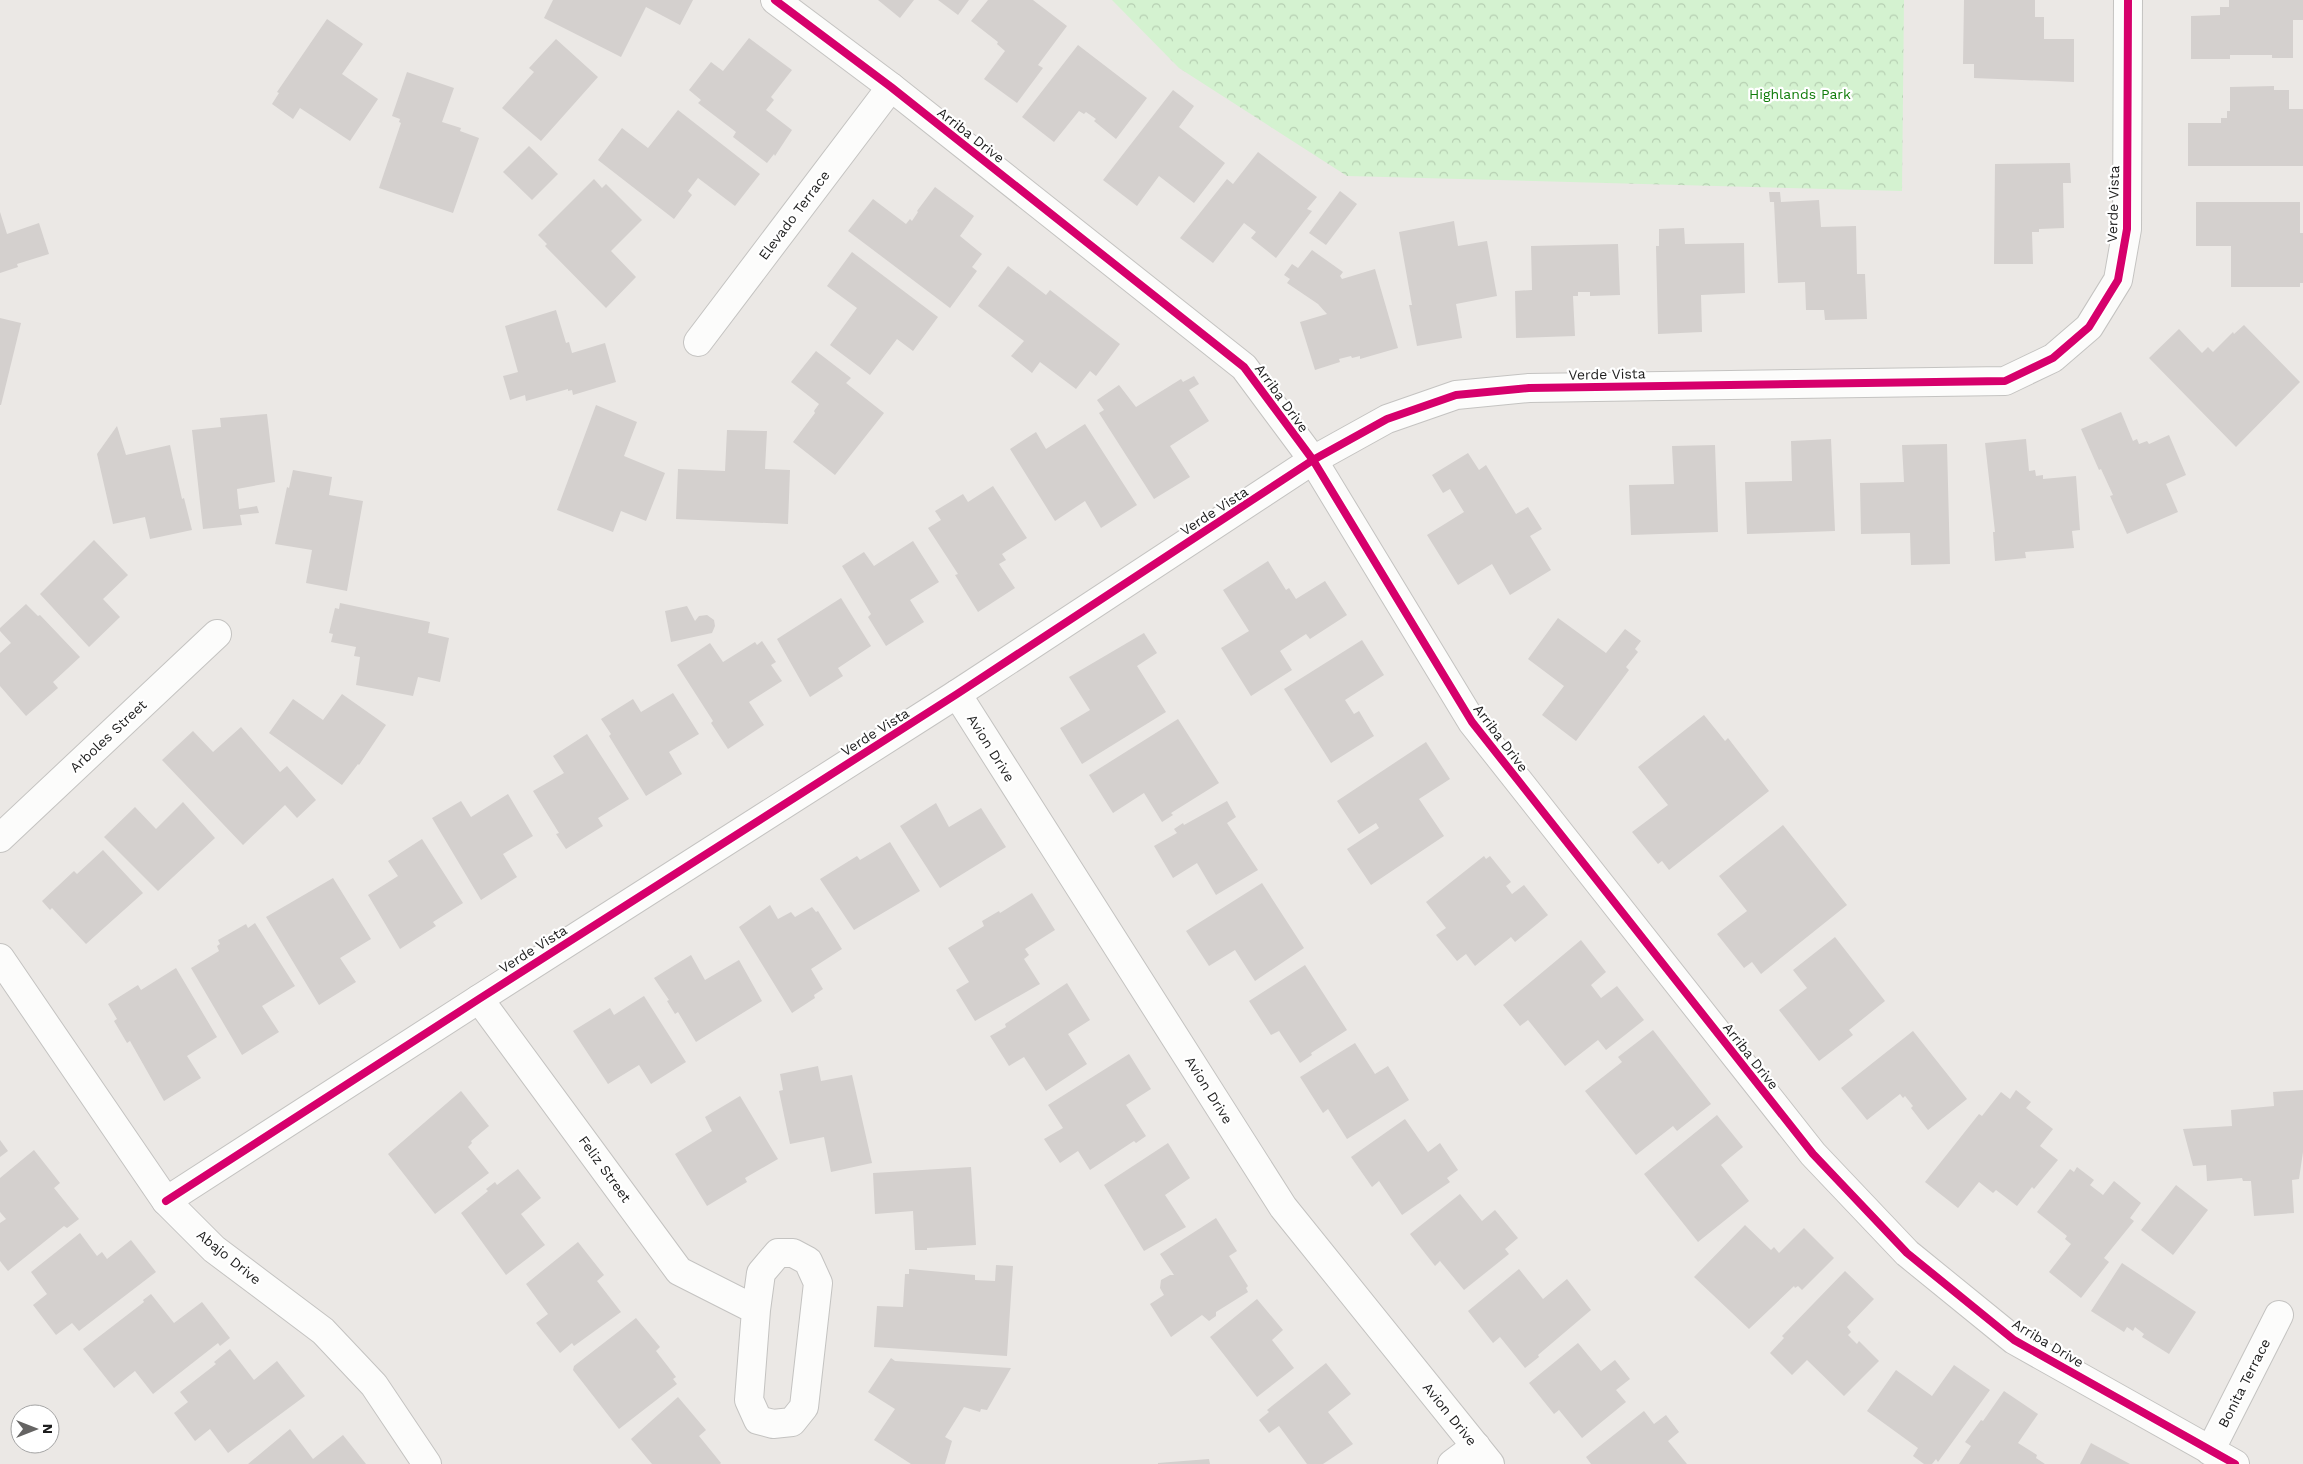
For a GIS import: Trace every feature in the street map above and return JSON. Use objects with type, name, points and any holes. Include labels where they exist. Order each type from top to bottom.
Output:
[{"type":"street","name":"Arriba Drive","points":[[775,0],[891,87],[1244,367],[1313,460],[1472,722],[1813,1154],[1907,1253],[2014,1340],[2235,1464]]},
{"type":"street","name":"Verde Vista","points":[[166,1201],[957,694],[1313,460],[1388,419],[1456,395],[1529,388],[2006,381],[2053,358],[2089,327],[2118,280],[2127,229],[2128,0]]},
{"type":"street","name":"Elevado Terrace","points":[[698,342],[891,87]]},
{"type":"street","name":"Arboles Street","points":[[0,838],[217,634]]},
{"type":"street","name":"Avion Drive","points":[[957,694],[1283,1207],[1483,1455]]},
{"type":"street","name":"Abajo Drive","points":[[0,958],[166,1201],[214,1249],[323,1331],[374,1385],[427,1464]]},
{"type":"street","name":"Feliz Street","points":[[479,999],[680,1271],[756,1310]]},
{"type":"street","points":[[778,1253],[793,1253],[808,1261],[818,1283],[804,1407],[792,1422],[773,1424],[758,1420],[749,1400],[756,1310],[761,1273],[778,1253]]},
{"type":"street","name":"Bonita Terrace","points":[[2210,1451],[2279,1315]]},
{"type":"street","points":[[1452,1464],[1483,1455]]},
{"type":"green space","name":"Highlands Park","points":[[1112,0],[1904,0],[1902,191],[1347,176],[1179,68]]},
{"type":"building","points":[[553,0],[693,0],[680,25],[646,7],[621,57],[544,18]]},
{"type":"building","points":[[878,0],[914,0],[900,18]]},
{"type":"building","points":[[938,0],[969,0],[958,15]]},
{"type":"building","points":[[988,0],[1033,0],[1067,26],[1038,65],[1043,68],[1017,103],[984,79],[1005,51],[997,44],[998,42],[971,21]]},
{"type":"building","points":[[1964,0],[2035,0],[2035,17],[2044,17],[2044,39],[2074,39],[2074,82],[1974,78],[1974,64],[1963,64]]},
{"type":"building","points":[[2229,0],[2303,0],[2303,20],[2293,20],[2293,58],[2272,58],[2272,55],[2230,55],[2230,59],[2191,59],[2191,16],[2220,15],[2220,7],[2229,7]]},
{"type":"building","points":[[327,19],[363,44],[342,74],[378,99],[350,141],[300,108],[293,119],[272,104],[279,93],[277,92]]},
{"type":"building","points":[[749,38],[792,70],[771,97],[774,100],[766,110],[792,130],[775,156],[774,154],[767,163],[733,137],[736,132],[698,103],[701,100],[689,90],[711,62],[723,71]]},
{"type":"building","points":[[556,39],[598,77],[541,141],[502,108],[534,72],[529,68]]},
{"type":"building","points":[[1078,45],[1147,98],[1116,139],[1086,112],[1084,114],[1079,111],[1054,142],[1022,117]]},
{"type":"building","points":[[407,72],[454,88],[442,122],[461,128],[460,131],[479,138],[453,213],[379,188],[401,123],[399,122],[400,119],[392,116]]},
{"type":"building","points":[[2274,86],[2274,90],[2289,90],[2289,109],[2303,109],[2303,166],[2188,166],[2188,123],[2221,123],[2221,118],[2227,118],[2227,111],[2230,111],[2230,87]]},
{"type":"building","points":[[1173,90],[1194,106],[1179,127],[1225,163],[1194,203],[1159,176],[1137,206],[1103,180]]},
{"type":"building","points":[[678,110],[760,174],[735,206],[698,178],[688,191],[692,195],[674,219],[598,160],[622,128],[648,148]]},
{"type":"building","points":[[529,146],[558,174],[532,200],[503,172]]},
{"type":"building","points":[[1258,152],[1317,197],[1307,209],[1312,211],[1276,258],[1251,238],[1256,232],[1244,223],[1213,263],[1180,238],[1227,179],[1233,184]]},
{"type":"building","points":[[2070,163],[2071,183],[2063,183],[2064,228],[2039,229],[2039,232],[2032,232],[2033,264],[1994,264],[1995,164]]},
{"type":"building","points":[[594,179],[602,188],[606,184],[642,220],[611,251],[636,277],[606,308],[545,246],[547,244],[538,235]]},
{"type":"building","points":[[935,187],[974,216],[960,236],[982,254],[972,267],[977,271],[950,308],[848,231],[873,199],[906,224],[910,219],[912,221]]},
{"type":"building","points":[[1340,191],[1357,204],[1326,245],[1309,233]]},
{"type":"building","points":[[1769,192],[1780,192],[1781,202],[1819,200],[1821,227],[1856,226],[1857,274],[1865,274],[1867,319],[1825,320],[1824,310],[1806,310],[1805,282],[1778,283],[1774,202],[1770,202]]},
{"type":"building","points":[[2196,202],[2300,202],[2300,233],[2303,233],[2303,283],[2300,283],[2300,287],[2231,287],[2231,246],[2196,246]]},
{"type":"building","points":[[0,212],[7,234],[39,223],[49,254],[17,264],[18,267],[0,273]]},
{"type":"building","points":[[1454,221],[1458,246],[1487,241],[1497,296],[1456,304],[1462,338],[1417,346],[1409,305],[1412,305],[1399,232]]},
{"type":"building","points":[[1684,228],[1685,244],[1744,243],[1745,293],[1701,295],[1702,332],[1658,334],[1656,246],[1659,246],[1659,229]]},
{"type":"building","points":[[1618,244],[1620,295],[1590,296],[1590,292],[1578,292],[1578,296],[1573,296],[1575,336],[1516,338],[1515,291],[1532,290],[1531,246]]},
{"type":"building","points":[[1312,250],[1343,272],[1340,276],[1342,279],[1375,269],[1398,348],[1360,359],[1360,356],[1352,358],[1351,356],[1339,359],[1340,362],[1315,370],[1300,322],[1327,314],[1318,304],[1287,283],[1290,279],[1284,275],[1292,264],[1298,268]]},
{"type":"building","points":[[852,252],[938,317],[913,351],[897,339],[870,375],[830,345],[857,308],[827,286]]},
{"type":"building","points":[[1008,266],[1046,295],[1050,290],[1120,344],[1096,376],[1090,371],[1076,389],[1040,362],[1032,373],[1011,356],[1024,341],[978,306]]},
{"type":"building","points":[[556,310],[566,343],[569,342],[572,353],[605,343],[616,382],[573,395],[572,390],[568,391],[568,389],[526,401],[525,395],[510,400],[503,376],[518,372],[505,326]]},
{"type":"building","points":[[0,318],[21,323],[1,405],[0,405]]},
{"type":"building","points":[[2244,325],[2300,382],[2236,447],[2149,358],[2179,329],[2202,353],[2208,347],[2213,352],[2233,332],[2234,334]]},
{"type":"building","points":[[816,351],[851,378],[846,383],[884,413],[835,475],[793,442],[815,413],[814,411],[819,404],[791,382]]},
{"type":"building","points":[[1194,376],[1199,384],[1189,390],[1209,421],[1170,446],[1190,477],[1154,499],[1099,413],[1104,410],[1097,400],[1119,385],[1136,407],[1181,379],[1183,382]]},
{"type":"building","points":[[596,405],[637,422],[624,456],[665,473],[646,521],[621,511],[613,532],[557,510]]},
{"type":"building","points":[[2121,412],[2133,441],[2137,439],[2139,444],[2147,441],[2149,444],[2169,435],[2186,475],[2166,484],[2178,512],[2127,534],[2110,496],[2113,495],[2101,469],[2099,470],[2081,429]]},
{"type":"building","points":[[267,414],[275,482],[237,489],[239,509],[257,506],[259,513],[240,515],[242,525],[203,529],[192,430],[221,427],[220,418]]},
{"type":"building","points":[[1085,424],[1137,505],[1101,528],[1085,501],[1055,521],[1010,449],[1036,432],[1046,449]]},
{"type":"building","points":[[117,426],[126,455],[170,445],[182,499],[184,498],[192,530],[150,539],[145,517],[113,524],[97,454]]},
{"type":"building","points":[[727,430],[767,431],[765,469],[790,470],[788,524],[676,519],[678,469],[725,471]]},
{"type":"building","points":[[1831,439],[1835,531],[1747,534],[1745,482],[1792,481],[1791,441]]},
{"type":"building","points":[[2026,439],[2029,471],[2035,470],[2036,476],[2043,475],[2043,479],[2076,476],[2080,530],[2072,531],[2074,548],[2025,552],[2026,558],[1995,561],[1993,532],[1995,532],[1985,443]]},
{"type":"building","points":[[1947,444],[1950,564],[1911,565],[1910,533],[1861,534],[1860,483],[1904,482],[1902,445]]},
{"type":"building","points":[[1715,445],[1718,532],[1631,535],[1629,485],[1674,484],[1672,446]]},
{"type":"building","points":[[1468,453],[1479,470],[1486,465],[1516,514],[1528,507],[1542,529],[1530,536],[1551,570],[1510,595],[1492,564],[1458,585],[1427,535],[1464,512],[1450,489],[1443,493],[1432,475]]},
{"type":"building","points":[[293,470],[332,477],[329,495],[363,501],[347,591],[306,583],[312,550],[275,544],[287,487],[289,488]]},
{"type":"building","points":[[993,486],[1027,538],[1002,554],[1006,560],[999,564],[1015,588],[978,612],[955,575],[958,574],[928,528],[941,520],[935,511],[963,494],[968,502]]},
{"type":"building","points":[[94,540],[128,575],[103,599],[120,617],[89,647],[40,594]]},
{"type":"building","points":[[913,541],[939,582],[910,600],[924,622],[886,646],[868,617],[871,614],[842,566],[864,552],[874,566]]},
{"type":"building","points":[[1268,561],[1286,590],[1289,588],[1296,599],[1325,581],[1347,615],[1310,639],[1306,634],[1280,651],[1292,670],[1251,696],[1221,648],[1249,631],[1223,590]]},
{"type":"building","points":[[841,598],[871,646],[838,668],[843,676],[810,697],[777,639]]},
{"type":"building","points":[[340,603],[430,622],[428,633],[449,638],[440,682],[418,677],[413,696],[356,685],[360,657],[354,656],[356,647],[331,642],[333,634],[329,633],[335,608],[339,609]]},
{"type":"building","points":[[26,604],[38,616],[40,615],[80,657],[53,682],[58,688],[26,716],[0,686],[0,653],[11,643],[0,631],[0,628]]},
{"type":"building","points":[[687,606],[695,621],[699,616],[707,615],[714,620],[715,626],[712,633],[671,642],[665,611]]},
{"type":"building","points":[[1558,618],[1606,653],[1625,629],[1641,641],[1635,649],[1638,652],[1626,667],[1629,670],[1576,741],[1542,715],[1564,686],[1528,659]]},
{"type":"building","points":[[1144,633],[1157,653],[1137,666],[1166,712],[1082,764],[1060,728],[1090,710],[1069,677]]},
{"type":"building","points":[[1362,640],[1384,675],[1345,700],[1354,714],[1359,711],[1374,736],[1331,763],[1284,689]]},
{"type":"building","points":[[762,641],[776,662],[771,665],[782,681],[749,702],[764,725],[728,749],[711,723],[713,721],[677,665],[710,643],[723,662],[755,642],[757,645]]},
{"type":"building","points":[[673,693],[699,734],[669,752],[682,774],[646,796],[609,736],[611,734],[601,719],[633,699],[641,712]]},
{"type":"building","points":[[342,694],[386,725],[359,765],[342,785],[269,733],[293,699],[323,720]]},
{"type":"building","points":[[1704,715],[1725,741],[1728,738],[1769,791],[1669,870],[1662,861],[1658,864],[1632,832],[1668,805],[1638,767]]},
{"type":"building","points":[[1178,719],[1219,783],[1171,813],[1173,815],[1162,822],[1144,793],[1113,813],[1089,775]]},
{"type":"building","points":[[241,727],[280,772],[287,766],[316,800],[297,818],[285,805],[243,845],[162,760],[193,731],[213,752]]},
{"type":"building","points":[[587,734],[629,799],[598,818],[603,826],[566,849],[556,834],[559,833],[533,791],[564,773],[553,756]]},
{"type":"building","points":[[1426,742],[1450,779],[1419,799],[1444,836],[1371,885],[1347,849],[1379,828],[1376,823],[1359,834],[1337,801]]},
{"type":"building","points":[[508,794],[533,836],[503,854],[517,877],[481,900],[432,818],[461,801],[471,817]]},
{"type":"building","points":[[1227,801],[1236,817],[1227,823],[1258,870],[1216,895],[1197,863],[1173,878],[1154,846],[1177,833],[1174,829],[1183,823],[1184,825]]},
{"type":"building","points":[[183,802],[215,838],[158,891],[104,837],[135,807],[156,829]]},
{"type":"building","points":[[936,803],[949,827],[981,808],[1006,847],[940,888],[900,826]]},
{"type":"building","points":[[1783,825],[1847,905],[1761,974],[1752,962],[1744,968],[1717,934],[1747,911],[1719,876]]},
{"type":"building","points":[[422,839],[463,903],[433,922],[436,926],[400,949],[368,895],[398,876],[388,861]]},
{"type":"building","points":[[890,842],[920,891],[854,930],[820,879],[857,856],[860,860]]},
{"type":"building","points":[[103,850],[143,893],[86,944],[52,908],[50,910],[42,901],[74,871],[77,874]]},
{"type":"building","points":[[1484,856],[1486,859],[1490,856],[1511,882],[1506,886],[1512,894],[1524,885],[1548,915],[1515,942],[1511,937],[1475,966],[1466,954],[1457,961],[1436,935],[1446,928],[1426,902]]},
{"type":"building","points":[[333,878],[371,939],[340,958],[356,982],[319,1005],[266,917]]},
{"type":"building","points":[[1262,883],[1304,948],[1255,981],[1235,950],[1209,966],[1186,931]]},
{"type":"building","points":[[1032,893],[1055,930],[1025,949],[1029,955],[1024,959],[1040,984],[975,1021],[956,990],[969,982],[948,948],[984,926],[982,921],[999,911],[1000,913]]},
{"type":"building","points":[[770,905],[778,919],[791,912],[795,917],[812,907],[816,912],[818,911],[842,949],[811,969],[823,989],[814,995],[815,998],[792,1013],[739,927]]},
{"type":"building","points":[[255,923],[295,986],[262,1006],[279,1032],[242,1055],[191,968],[219,951],[217,946],[220,944],[218,940],[246,924],[248,928]]},
{"type":"building","points":[[1835,937],[1885,1001],[1849,1030],[1853,1035],[1819,1061],[1779,1010],[1807,988],[1793,970]]},
{"type":"building","points":[[1581,940],[1606,972],[1591,985],[1601,998],[1617,986],[1644,1020],[1606,1050],[1598,1040],[1565,1066],[1528,1020],[1520,1026],[1503,1005]]},
{"type":"building","points":[[691,955],[705,980],[739,960],[762,1001],[696,1042],[678,1012],[675,1014],[667,1001],[669,1000],[654,978]]},
{"type":"building","points":[[1305,965],[1347,1030],[1311,1053],[1312,1055],[1300,1063],[1279,1031],[1271,1035],[1249,1001]]},
{"type":"building","points":[[176,968],[217,1037],[187,1056],[201,1078],[164,1101],[130,1041],[127,1043],[114,1021],[117,1019],[108,1004],[138,985],[141,990]]},
{"type":"building","points":[[1067,983],[1090,1020],[1068,1034],[1087,1064],[1046,1091],[1024,1057],[1009,1066],[990,1036],[1006,1027],[1005,1024]]},
{"type":"building","points":[[644,996],[686,1062],[651,1084],[639,1065],[608,1084],[573,1031],[610,1008],[614,1015]]},
{"type":"building","points":[[1653,1030],[1711,1104],[1677,1131],[1673,1126],[1636,1155],[1585,1091],[1622,1062],[1618,1057]]},
{"type":"building","points":[[1913,1031],[1967,1099],[1928,1130],[1911,1108],[1913,1106],[1905,1096],[1903,1098],[1900,1094],[1867,1120],[1841,1088]]},
{"type":"building","points":[[1355,1043],[1375,1074],[1388,1066],[1409,1100],[1347,1139],[1328,1109],[1323,1113],[1300,1077]]},
{"type":"building","points":[[1129,1054],[1151,1089],[1126,1105],[1146,1136],[1136,1143],[1134,1141],[1090,1170],[1078,1151],[1060,1163],[1044,1139],[1063,1128],[1048,1105]]},
{"type":"building","points":[[818,1066],[821,1081],[852,1075],[872,1163],[831,1172],[824,1137],[790,1144],[779,1091],[783,1090],[780,1074]]},
{"type":"building","points":[[2016,1090],[2031,1102],[2026,1108],[2053,1129],[2040,1146],[2058,1160],[2017,1206],[1996,1190],[1993,1193],[1979,1182],[1958,1208],[1925,1182],[1979,1114],[1982,1116],[2001,1092],[2010,1099]]},
{"type":"building","points":[[2303,1090],[2303,1152],[2299,1179],[2292,1180],[2294,1213],[2254,1216],[2251,1181],[2243,1181],[2242,1178],[2207,1181],[2206,1165],[2193,1166],[2183,1129],[2232,1126],[2231,1110],[2274,1106],[2273,1092]]},
{"type":"building","points":[[461,1091],[489,1126],[471,1141],[472,1143],[468,1147],[489,1173],[435,1214],[388,1154]]},
{"type":"building","points":[[740,1096],[778,1159],[745,1178],[747,1182],[707,1206],[675,1154],[712,1131],[705,1117]]},
{"type":"building","points":[[1717,1115],[1743,1147],[1721,1165],[1749,1201],[1698,1242],[1644,1174]]},
{"type":"building","points":[[1405,1119],[1428,1152],[1440,1143],[1458,1170],[1447,1178],[1450,1182],[1402,1215],[1379,1181],[1372,1187],[1351,1157]]},
{"type":"building","points":[[0,1140],[8,1151],[0,1157]]},
{"type":"building","points":[[1168,1143],[1190,1178],[1165,1195],[1186,1227],[1144,1251],[1104,1185]]},
{"type":"building","points":[[34,1150],[60,1183],[54,1188],[79,1219],[67,1228],[64,1226],[8,1271],[0,1261],[0,1223],[6,1219],[0,1212],[0,1178]]},
{"type":"building","points":[[971,1167],[976,1245],[915,1250],[913,1211],[875,1214],[873,1173]]},
{"type":"building","points":[[2077,1167],[2094,1180],[2090,1185],[2103,1195],[2114,1181],[2141,1203],[2130,1218],[2134,1221],[2104,1258],[2109,1262],[2081,1298],[2049,1272],[2071,1244],[2065,1239],[2067,1236],[2037,1212],[2070,1169],[2074,1172]]},
{"type":"building","points":[[518,1169],[541,1198],[521,1214],[545,1245],[506,1275],[461,1213],[488,1191],[486,1189],[495,1182],[497,1185]]},
{"type":"building","points":[[2176,1185],[2208,1210],[2173,1255],[2141,1230]]},
{"type":"building","points":[[1460,1194],[1482,1221],[1495,1210],[1518,1238],[1505,1249],[1509,1254],[1464,1290],[1440,1261],[1435,1266],[1410,1234]]},
{"type":"building","points":[[1216,1218],[1237,1251],[1229,1256],[1248,1286],[1246,1288],[1248,1292],[1216,1312],[1216,1316],[1209,1321],[1202,1315],[1171,1337],[1150,1304],[1164,1295],[1160,1288],[1161,1280],[1174,1275],[1160,1254]]},
{"type":"building","points":[[1745,1225],[1771,1250],[1774,1247],[1779,1253],[1804,1228],[1834,1258],[1802,1290],[1798,1286],[1795,1288],[1794,1286],[1749,1329],[1694,1277]]},
{"type":"building","points":[[80,1233],[97,1256],[102,1252],[107,1259],[131,1240],[156,1272],[79,1331],[72,1323],[56,1335],[33,1305],[47,1294],[31,1272]]},
{"type":"building","points":[[578,1242],[604,1275],[597,1281],[621,1312],[574,1346],[572,1343],[560,1353],[536,1323],[548,1314],[526,1284]]},
{"type":"building","points":[[2122,1263],[2196,1312],[2169,1354],[2142,1337],[2144,1334],[2135,1327],[2133,1331],[2127,1327],[2124,1332],[2091,1311]]},
{"type":"building","points":[[996,1265],[1013,1266],[1007,1356],[874,1347],[877,1306],[903,1307],[905,1274],[909,1274],[909,1269],[975,1275],[975,1280],[995,1281]]},
{"type":"building","points":[[1519,1269],[1543,1299],[1567,1279],[1591,1310],[1525,1368],[1500,1337],[1493,1343],[1468,1311]]},
{"type":"building","points":[[1845,1271],[1874,1299],[1847,1327],[1851,1332],[1848,1335],[1857,1344],[1859,1341],[1879,1361],[1844,1396],[1807,1360],[1792,1375],[1770,1353],[1784,1338],[1782,1336]]},
{"type":"building","points":[[151,1294],[174,1323],[202,1302],[230,1338],[220,1346],[218,1343],[153,1394],[135,1371],[114,1388],[83,1349],[144,1302],[143,1300]]},
{"type":"building","points":[[1257,1299],[1283,1330],[1272,1340],[1294,1368],[1257,1397],[1210,1337]]},
{"type":"building","points":[[636,1318],[660,1347],[656,1351],[676,1377],[673,1379],[677,1384],[619,1429],[573,1370],[574,1366]]},
{"type":"building","points":[[1578,1343],[1601,1371],[1615,1360],[1630,1379],[1616,1390],[1626,1402],[1582,1438],[1559,1410],[1554,1414],[1529,1383]]},
{"type":"building","points":[[230,1349],[254,1380],[277,1361],[305,1396],[228,1453],[210,1429],[195,1441],[174,1413],[188,1402],[180,1392],[216,1364],[214,1362]]},
{"type":"building","points":[[891,1358],[895,1361],[1011,1368],[987,1410],[981,1409],[980,1412],[964,1407],[945,1437],[952,1441],[945,1464],[911,1464],[874,1440],[895,1409],[868,1392]]},
{"type":"building","points":[[1326,1363],[1351,1394],[1328,1412],[1353,1444],[1323,1464],[1307,1464],[1279,1426],[1269,1433],[1259,1420],[1269,1412],[1267,1410]]},
{"type":"building","points":[[1954,1365],[1990,1390],[1938,1462],[1936,1459],[1932,1464],[1924,1464],[1913,1456],[1918,1448],[1867,1411],[1896,1370],[1932,1396]]},
{"type":"building","points":[[2004,1391],[2038,1414],[2018,1443],[2037,1455],[2036,1458],[2045,1464],[1959,1464],[1971,1446],[1965,1442],[1981,1420],[1983,1421]]},
{"type":"building","points":[[678,1397],[706,1430],[699,1436],[720,1464],[652,1464],[631,1439]]},
{"type":"building","points":[[1644,1411],[1654,1424],[1666,1415],[1679,1432],[1668,1441],[1687,1464],[1591,1464],[1586,1457]]},
{"type":"building","points":[[290,1429],[313,1459],[343,1435],[366,1464],[248,1464]]},
{"type":"building","points":[[2091,1443],[2130,1464],[2080,1464]]},
{"type":"building","points":[[1209,1459],[1210,1464],[1158,1464],[1158,1463]]},
{"type":"cycle path","points":[[775,0],[891,87],[1244,367],[1313,460],[1472,722],[1813,1154],[1907,1253],[2014,1340],[2235,1464]]},
{"type":"cycle path","points":[[166,1201],[957,694],[1313,460],[1387,419],[1456,395],[1529,388],[2005,381],[2053,358],[2089,327],[2118,280],[2127,229],[2128,0]]}]
